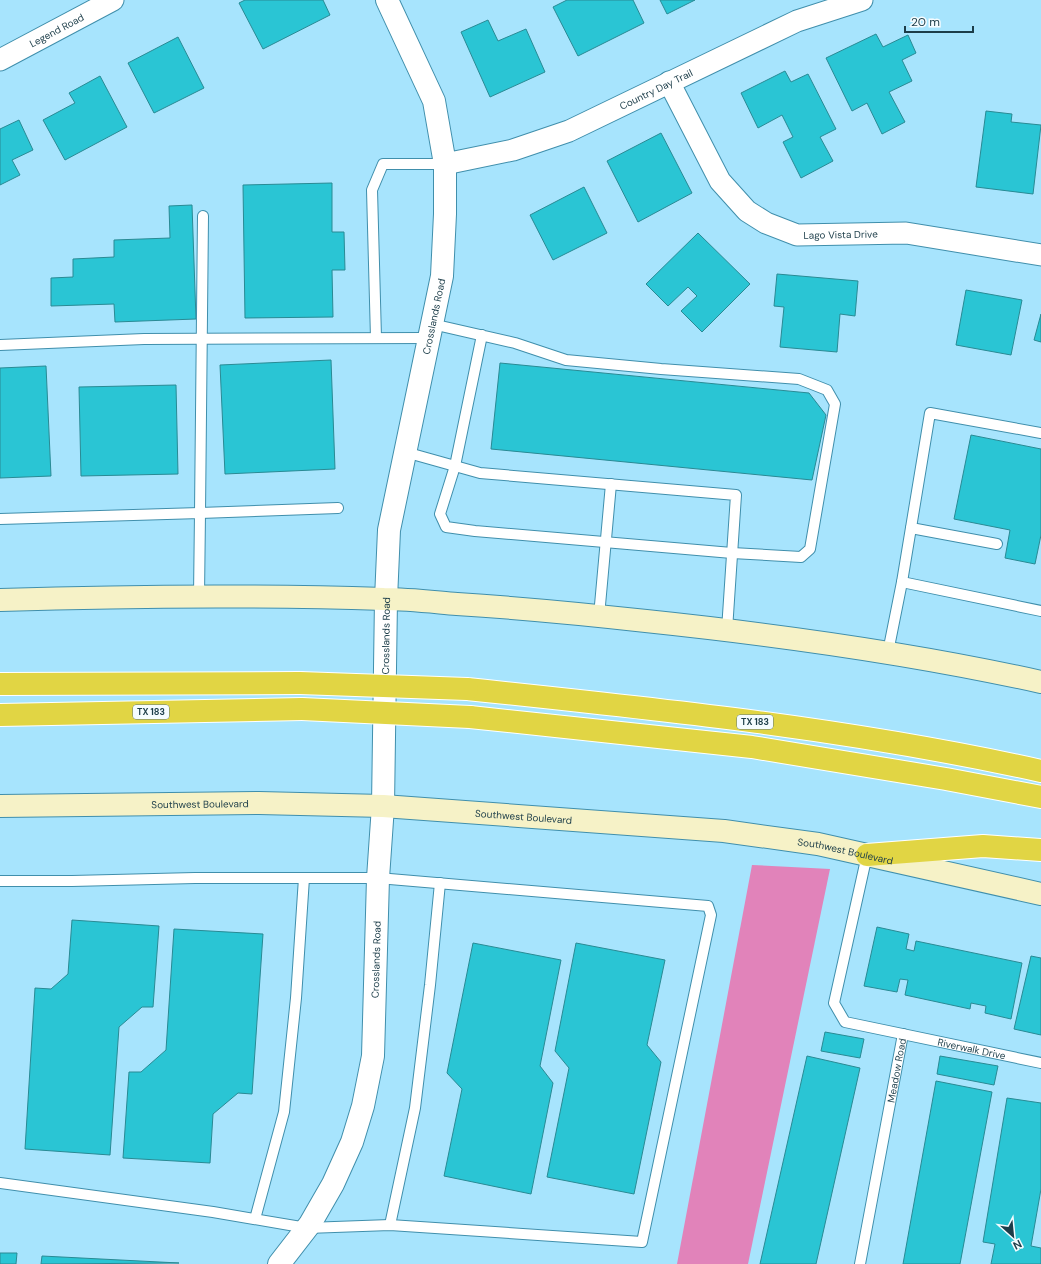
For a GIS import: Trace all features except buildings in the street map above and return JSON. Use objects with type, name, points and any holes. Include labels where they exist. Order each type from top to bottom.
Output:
[{"type":"highway","name":"TX 183","points":[[0,684],[300,683],[467,689],[674,711],[758,722],[853,736],[979,758],[1041,772]]},
{"type":"highway","name":"TX 183","points":[[0,715],[302,710],[470,717],[752,747],[938,777],[1041,797]]},
{"type":"highway","points":[[867,855],[983,846],[1041,850]]},
{"type":"main road","points":[[0,600],[199,596],[386,599],[599,616],[726,630],[888,652],[967,666],[1041,682]]},
{"type":"main road","name":"Southwest Boulevard","points":[[0,806],[259,803],[383,806],[724,831],[818,844],[1041,894]]},
{"type":"street","name":"Legend Road","points":[[0,60],[113,0]]},
{"type":"street","name":"Crosslands Road","points":[[279,1264],[307,1228],[333,1184],[352,1142],[363,1106],[373,1056],[378,878],[383,806],[386,599],[389,530],[442,276],[445,214],[444,164],[434,101],[387,0]]},
{"type":"street","name":"Country Day Trail","points":[[444,164],[513,150],[568,131],[797,20],[862,0]]},
{"type":"street","name":"Lago Vista Drive","points":[[668,82],[720,181],[747,211],[766,223],[798,235],[906,233],[1041,255]]},
{"type":"lane","points":[[376,338],[372,190],[383,164],[444,164]]},
{"type":"lane","points":[[199,596],[203,216]]},
{"type":"lane","points":[[0,345],[144,339],[376,338],[430,331],[482,335],[515,343],[566,360],[661,369],[799,379],[827,390],[836,404],[810,549],[801,557],[732,553],[475,531],[446,527],[440,514],[455,466],[482,335]]},
{"type":"lane","points":[[888,652],[902,582],[930,413],[1041,432]]},
{"type":"lane","points":[[405,452],[480,473],[736,495],[726,630]]},
{"type":"lane","points":[[599,616],[611,484]]},
{"type":"lane","points":[[0,519],[338,508]]},
{"type":"lane","points":[[911,528],[998,544]]},
{"type":"lane","points":[[902,582],[1041,611]]},
{"type":"lane","name":"Meadow Road","points":[[860,1264],[903,1034],[844,1022],[834,1003],[867,855]]},
{"type":"lane","points":[[0,881],[195,878],[378,878],[708,906],[711,915],[642,1242],[390,1225],[307,1228],[213,1212],[0,1183]]},
{"type":"lane","points":[[255,1219],[284,1112],[296,998],[304,878]]},
{"type":"lane","points":[[390,1225],[415,1108],[430,985],[440,883]]},
{"type":"lane","name":"Riverwalk Drive","points":[[903,1034],[1041,1063]]},
{"type":"shaded area","points":[[752,865],[830,869],[748,1264],[677,1264]]}]
